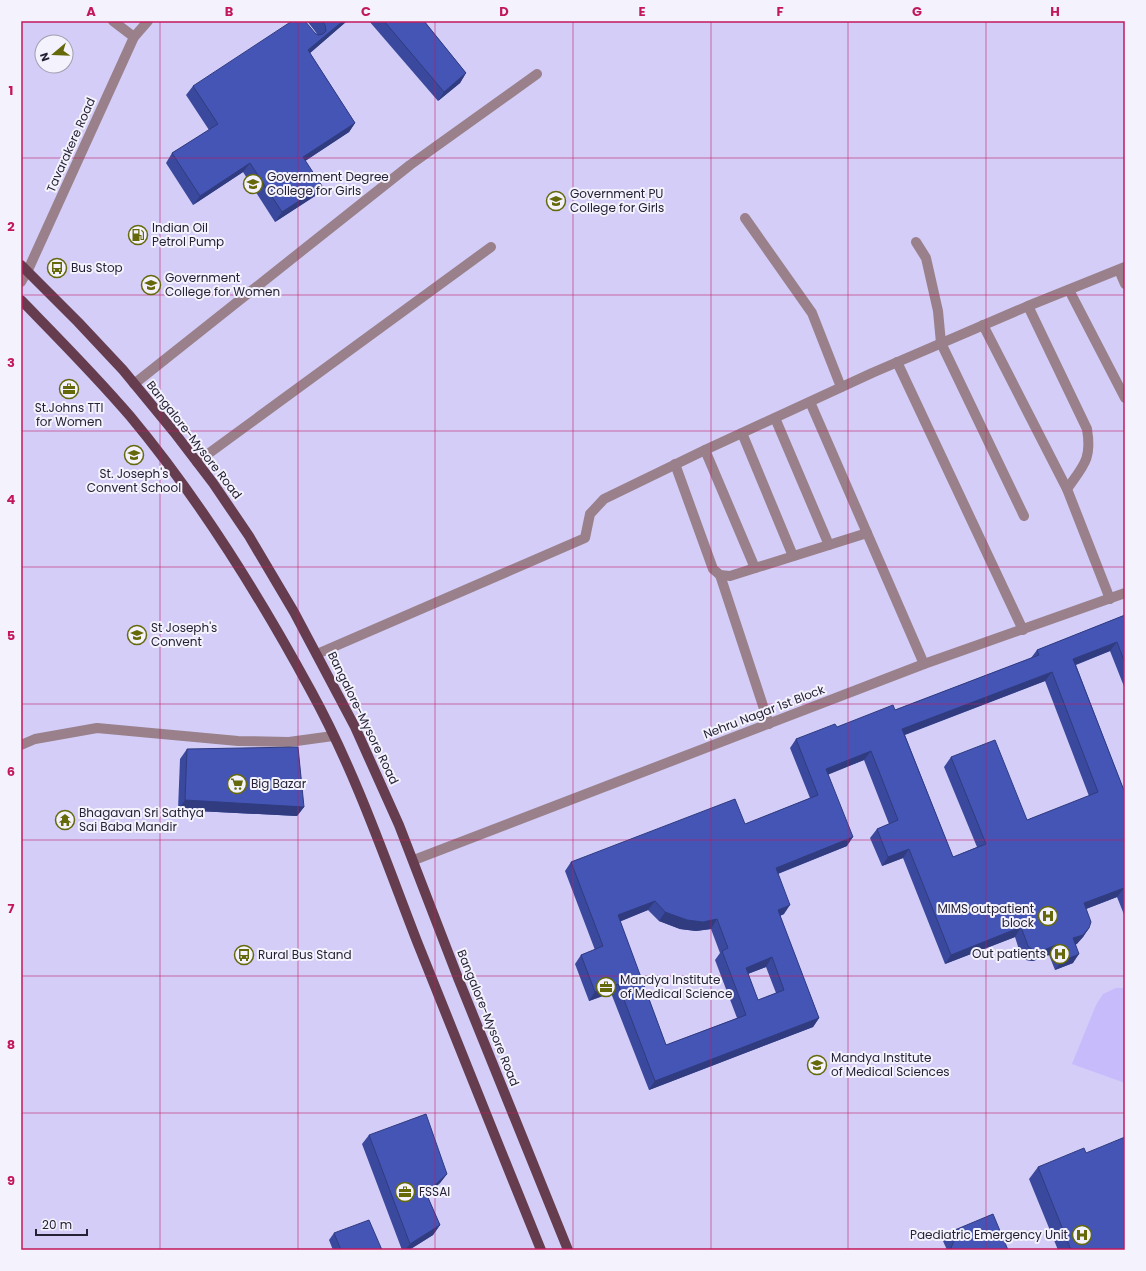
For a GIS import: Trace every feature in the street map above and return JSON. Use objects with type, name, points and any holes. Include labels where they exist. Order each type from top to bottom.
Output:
[{"type":"main road","name":"Bangalore-Mysore Road","points":[[24,268],[78,322],[134,384],[197,462],[249,536],[318,654],[355,727],[414,860],[458,978],[568,1250]]},
{"type":"main road","points":[[21,300],[91,372],[132,419],[216,533],[268,616],[312,692],[334,736],[374,828],[541,1250]]},
{"type":"street","points":[[113,21],[134,37]]},
{"type":"street","name":"Tavarakere Road","points":[[21,282],[24,268],[134,37],[148,21]]},
{"type":"street","points":[[134,384],[410,165],[536,74]]},
{"type":"street","points":[[745,218],[812,313],[841,387]]},
{"type":"street","points":[[916,242],[926,258],[938,311],[941,343],[1024,516]]},
{"type":"street","points":[[197,462],[491,247]]},
{"type":"street","points":[[318,654],[584,538],[590,514],[604,499],[675,464],[841,387],[1028,306],[1122,269],[1125,284]]},
{"type":"street","points":[[1069,290],[1125,398]]},
{"type":"street","points":[[1028,306],[1086,429],[1089,444],[1087,460],[1067,489]]},
{"type":"street","points":[[983,325],[1067,489],[1110,598]]},
{"type":"street","points":[[897,362],[1022,630]]},
{"type":"street","points":[[810,402],[924,664]]},
{"type":"street","points":[[775,418],[829,545]]},
{"type":"street","points":[[742,433],[793,556]]},
{"type":"street","points":[[705,450],[755,568]]},
{"type":"street","points":[[675,464],[713,569],[720,575],[769,724]]},
{"type":"street","points":[[720,575],[730,576],[867,533]]},
{"type":"street","name":"Nehru Nagar 1st Block","points":[[414,860],[924,664],[1125,593]]},
{"type":"street","points":[[21,744],[35,739],[97,728],[238,741],[289,742],[334,736]]},
{"type":"shaded area","points":[[1116,988],[1125,988],[1125,1083],[1072,1064],[1096,1005],[1103,994]]},
{"type":"building","points":[[292,21],[305,21],[318,35],[323,34],[326,31],[325,25],[322,21],[343,21],[308,50],[355,123],[303,157],[322,186],[282,212],[250,163],[200,196],[172,153],[218,124],[193,86]]},
{"type":"building","points":[[384,21],[424,21],[466,73],[444,92]]},
{"type":"building","points":[[1125,615],[1125,663],[1117,642],[1073,659],[1125,793],[1125,891],[1124,888],[1084,903],[1091,922],[1089,928],[1083,935],[1073,938],[1079,954],[1062,961],[1056,945],[1039,952],[1033,950],[1028,946],[1021,927],[951,955],[909,849],[888,857],[877,829],[898,820],[871,751],[826,769],[853,837],[776,868],[790,905],[778,910],[819,1018],[655,1081],[618,984],[595,992],[581,955],[603,946],[571,862],[735,799],[745,824],[818,795],[796,739],[835,724],[837,727],[893,705],[895,710],[1039,655],[1037,650]],"holes":[[[1052,672],[1098,792],[1027,820],[995,740],[951,757],[986,844],[953,857],[902,729]],[[655,901],[665,912],[687,920],[703,922],[717,919],[728,948],[722,951],[746,1015],[666,1045],[618,915]],[[772,957],[784,990],[758,1000],[746,968]]]},
{"type":"building","name":"Big Bazar","points":[[298,747],[304,807],[185,800],[187,749]]},
{"type":"building","name":"FSSAI","points":[[426,1114],[447,1174],[426,1193],[440,1225],[410,1244],[369,1135]]},
{"type":"building","points":[[1125,1137],[1125,1250],[1071,1250],[1038,1167],[1084,1148],[1086,1153]]},
{"type":"building","points":[[993,1214],[1008,1250],[951,1250],[954,1241],[950,1232]]},
{"type":"building","points":[[369,1220],[382,1250],[341,1250],[334,1233]]},
{"type":"place","name":"Government Degree College for Girls","points":[[253,184]]},
{"type":"place","name":"Government PU College for Girls","points":[[556,201]]},
{"type":"place","name":"Indian Oil Petrol Pump","points":[[138,235]]},
{"type":"place","name":"Bus Stop","points":[[57,268]]},
{"type":"place","name":"Government College for Women","points":[[151,285]]},
{"type":"place","name":"St.Johns TTI for Women","points":[[69,389]]},
{"type":"place","name":"St. Joseph's Convent School","points":[[134,455]]},
{"type":"place","name":"St Joseph's Convent","points":[[137,635]]},
{"type":"place","name":"Big Bazar","points":[[237,784]]},
{"type":"place","name":"Bhagavan Sri Sathya Sai Baba Mandir","points":[[65,820]]},
{"type":"place","name":"MIMS outpatient block","points":[[1048,916]]},
{"type":"place","name":"Out patients","points":[[1060,954]]},
{"type":"place","name":"Rural Bus Stand","points":[[244,955]]},
{"type":"place","name":"Mandya Institute of Medical Science","points":[[606,987]]},
{"type":"place","name":"Mandya Institute of Medical Sciences","points":[[817,1065]]},
{"type":"place","name":"FSSAI","points":[[405,1192]]},
{"type":"place","name":"Paediatric Emergency Unit","points":[[1082,1235]]}]
